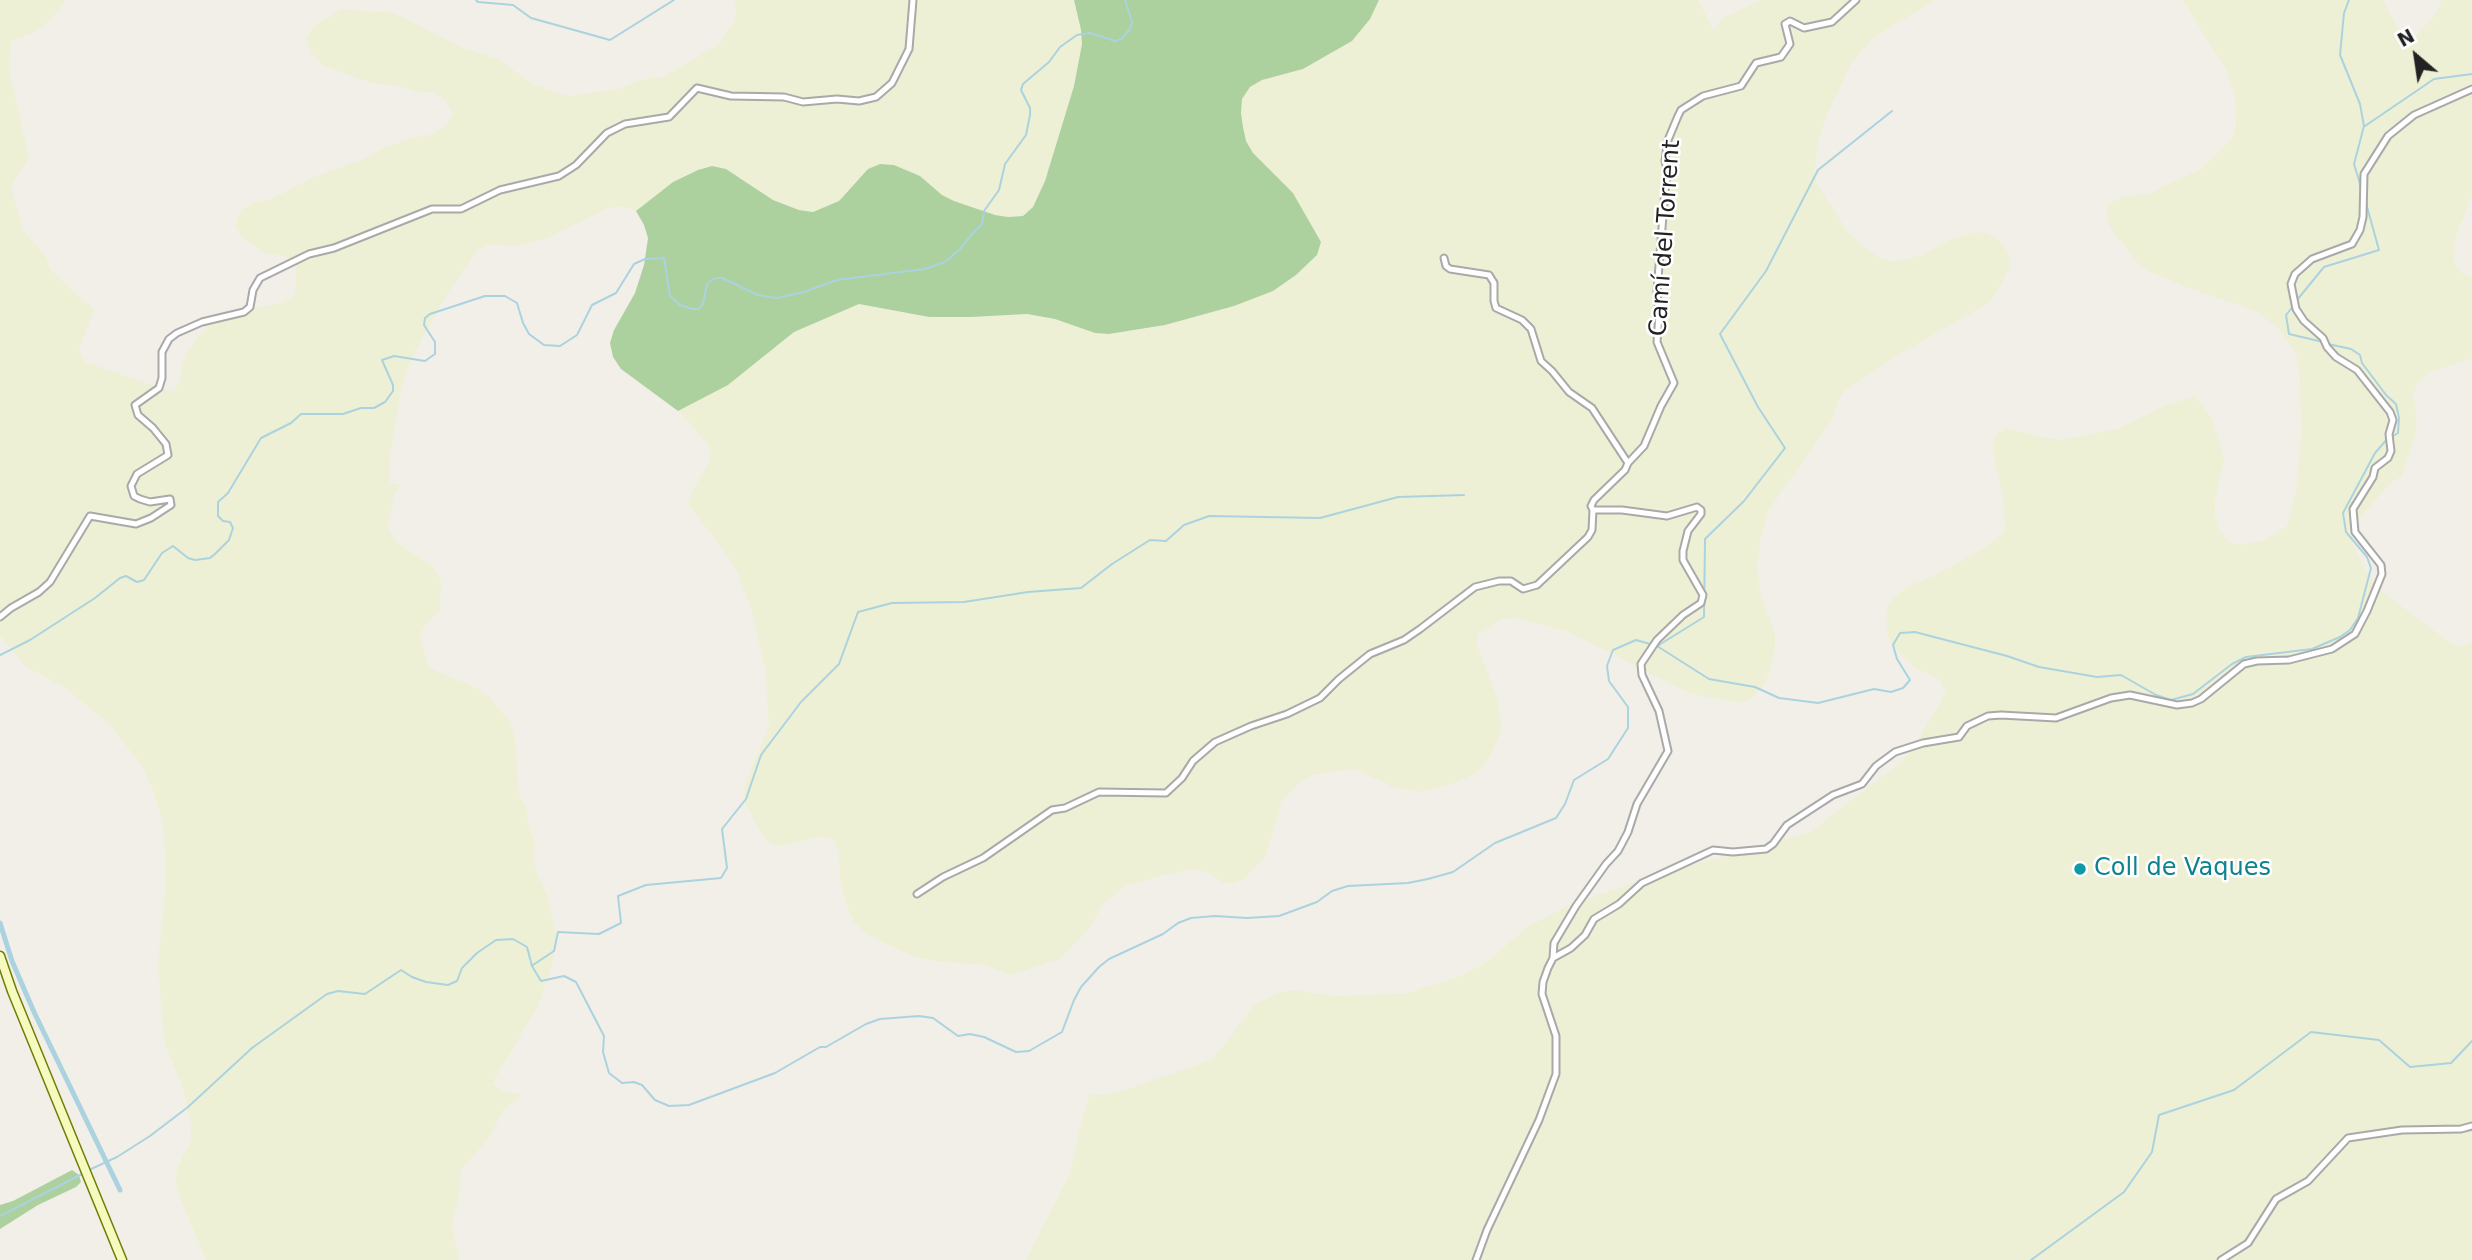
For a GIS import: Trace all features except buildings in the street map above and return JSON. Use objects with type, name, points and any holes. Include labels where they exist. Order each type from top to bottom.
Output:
[{"type":"street","points":[[0,617],[39,593],[50,582],[90,516],[136,524],[152,518],[171,505],[170,499],[150,502],[140,499],[134,496],[131,486],[137,474],[167,455],[166,444],[138,415],[135,405],[159,388],[162,378],[162,352],[169,339],[177,333],[202,322],[244,312],[251,304],[253,290],[260,278],[309,254],[334,248],[432,209],[461,209],[500,190],[559,176],[576,165],[607,133],[625,124],[669,117],[697,88],[731,96],[784,97],[803,102],[837,99],[855,102],[876,97],[892,83],[909,49],[913,0]]},
{"type":"street","name":"Camí del Torrent","points":[[1628,463],[1644,446],[1661,405],[1674,383],[1657,342],[1657,291],[1668,173],[1665,161],[1668,139],[1678,116],[1681,110],[1703,96],[1741,86],[1756,63],[1781,57],[1790,44],[1785,24],[1790,20],[1804,28],[1832,22],[1856,0]]},
{"type":"street","points":[[1553,958],[1571,948],[1585,935],[1594,919],[1619,904],[1642,883],[1713,850],[1733,852],[1766,849],[1787,825],[1833,795],[1862,784],[1876,766],[1895,752],[1923,743],[1959,737],[1966,726],[1988,716],[2056,718],[2110,698],[2130,695],[2165,704],[2192,703],[2244,664],[2289,660],[2332,649],[2354,634],[2382,574],[2381,565],[2355,531],[2353,509],[2375,468],[2388,458],[2391,451],[2389,434],[2393,420],[2390,412],[2357,370],[2336,357],[2327,348],[2323,338],[2304,321],[2296,309],[2291,284],[2295,274],[2312,259],[2352,244],[2360,230],[2363,217],[2364,174],[2388,136],[2414,115],[2472,89]]},
{"type":"street","points":[[917,894],[943,877],[983,858],[1052,810],[1065,808],[1099,792],[1166,793],[1182,778],[1192,761],[1215,742],[1320,698],[1339,678],[1370,654],[1404,640],[1475,587],[1499,581],[1511,581],[1523,589],[1536,585],[1588,537],[1592,530],[1591,506],[1594,499],[1625,470],[1628,463],[1592,408],[1569,392],[1541,361],[1531,329],[1514,316],[1496,308],[1494,283],[1489,275],[1450,269],[1444,258]]},
{"type":"street","points":[[1476,1260],[1487,1230],[1539,1120],[1556,1074],[1556,1036],[1542,994],[1543,982],[1553,958],[1554,943],[1576,906],[1618,851],[1628,832],[1637,804],[1668,751],[1659,710],[1642,675],[1641,664],[1657,639],[1701,603],[1703,595],[1683,560],[1688,531],[1701,514],[1701,510],[1697,507],[1667,516],[1622,510],[1593,510]]},
{"type":"street","points":[[0,956],[122,1260]]},
{"type":"street","points":[[2221,1260],[2248,1243],[2276,1199],[2308,1181],[2348,1138],[2402,1130],[2461,1129],[2472,1126]]},
{"type":"green space","points":[[0,0],[67,0],[36,32],[11,41],[9,69],[29,159],[11,186],[23,230],[45,255],[50,269],[94,310],[79,349],[85,362],[173,392],[180,382],[188,351],[208,327],[236,311],[281,303],[295,295],[296,264],[284,256],[267,254],[243,239],[235,225],[241,210],[255,201],[269,200],[316,176],[366,158],[383,148],[414,137],[431,135],[445,126],[453,114],[445,100],[433,92],[418,93],[403,87],[371,83],[323,66],[312,54],[306,38],[314,26],[342,9],[394,13],[463,48],[496,58],[535,85],[568,96],[617,89],[648,78],[663,77],[719,44],[735,20],[734,0],[1074,0],[1082,44],[1074,86],[1045,181],[1033,207],[1023,216],[995,215],[954,201],[942,195],[920,176],[857,179],[839,201],[827,208],[814,212],[799,210],[773,200],[738,176],[712,166],[685,175],[636,211],[622,207],[608,208],[545,239],[517,246],[489,245],[478,250],[445,297],[411,359],[402,385],[390,458],[390,483],[400,484],[394,494],[388,528],[396,542],[433,566],[441,580],[440,611],[420,634],[428,667],[486,694],[508,718],[515,737],[519,795],[527,809],[528,824],[535,842],[536,871],[548,897],[557,938],[552,966],[538,1006],[492,1084],[506,1092],[522,1094],[502,1112],[491,1136],[461,1170],[459,1196],[452,1226],[459,1260],[206,1260],[178,1193],[175,1180],[178,1166],[191,1141],[191,1126],[182,1085],[165,1046],[163,1032],[158,961],[165,891],[165,848],[162,820],[154,793],[143,767],[108,723],[64,687],[26,667],[0,636]]},
{"type":"green space","points":[[1074,0],[1379,0],[1370,19],[1352,41],[1303,69],[1262,80],[1250,87],[1242,99],[1241,113],[1246,141],[1253,153],[1293,193],[1321,242],[1317,255],[1296,275],[1273,291],[1234,306],[1165,325],[1109,334],[1095,333],[1055,319],[1027,314],[929,317],[859,304],[794,332],[728,385],[678,411],[621,369],[613,357],[610,343],[614,330],[635,293],[644,265],[648,238],[636,211],[673,182],[698,170],[712,166],[726,169],[773,200],[799,210],[813,212],[839,201],[868,169],[880,164],[894,165],[920,176],[942,195],[954,201],[995,215],[1023,216],[1033,207],[1045,181],[1074,86],[1082,44]]},
{"type":"green space","points":[[1379,0],[1698,0],[1714,30],[1724,17],[1762,0],[1936,0],[1880,33],[1851,64],[1827,115],[1818,142],[1815,170],[1817,184],[1848,232],[1881,258],[1895,262],[1922,255],[1947,241],[1974,232],[1988,233],[2000,241],[2008,252],[2010,266],[1989,303],[1891,359],[1844,391],[1837,403],[1834,417],[1769,510],[1757,565],[1760,593],[1775,633],[1775,647],[1769,674],[1752,698],[1740,703],[1684,691],[1571,633],[1516,618],[1503,619],[1478,633],[1477,645],[1497,698],[1502,726],[1485,765],[1475,774],[1449,785],[1421,792],[1393,787],[1355,769],[1313,775],[1301,782],[1281,802],[1266,856],[1246,877],[1233,884],[1221,882],[1209,873],[1195,869],[1127,885],[1104,903],[1090,927],[1061,958],[1011,975],[985,965],[915,957],[876,939],[854,922],[848,909],[840,882],[839,853],[834,840],[821,837],[779,846],[766,841],[745,804],[744,790],[769,725],[765,668],[752,613],[738,573],[688,504],[712,453],[706,442],[678,411],[728,385],[794,332],[859,304],[929,317],[1027,314],[1055,319],[1095,333],[1109,334],[1151,328],[1206,314],[1273,291],[1296,275],[1317,255],[1321,242],[1293,193],[1253,153],[1246,141],[1241,113],[1242,99],[1250,87],[1262,80],[1303,69],[1352,41],[1370,19]]},
{"type":"green space","points":[[2182,0],[2383,0],[2405,42],[2416,36],[2436,14],[2442,0],[2472,0],[2472,196],[2457,233],[2453,260],[2461,272],[2472,277],[2472,359],[2429,372],[2419,382],[2413,394],[2417,422],[2415,436],[2402,476],[2390,484],[2353,527],[2351,540],[2363,566],[2379,589],[2448,641],[2460,647],[2472,641],[2472,1260],[1026,1260],[1070,1173],[1090,1094],[1118,1092],[1212,1060],[1255,1004],[1281,992],[1294,990],[1336,996],[1407,993],[1461,976],[1486,962],[1529,926],[1567,906],[1647,878],[1810,832],[1900,763],[1910,753],[1946,692],[1939,680],[1914,667],[1894,647],[1887,635],[1888,607],[1896,595],[1907,587],[1983,549],[2005,531],[2004,504],[1992,448],[1995,435],[2006,428],[2062,440],[2118,429],[2164,406],[2195,396],[2212,418],[2224,459],[2215,500],[2215,516],[2220,530],[2229,542],[2241,545],[2265,540],[2287,526],[2296,491],[2301,435],[2300,378],[2295,351],[2278,328],[2255,311],[2188,288],[2149,271],[2138,263],[2111,229],[2106,216],[2109,203],[2122,197],[2150,193],[2201,169],[2231,140],[2236,127],[2235,98],[2227,71]]},
{"type":"green space","points":[[72,1170],[79,1175],[81,1182],[76,1187],[38,1205],[0,1229],[0,1205]]},
{"type":"waterway","points":[[476,0],[513,5],[531,18],[610,40],[674,0]]},
{"type":"waterway","points":[[0,655],[30,640],[95,598],[120,578],[126,576],[137,582],[144,580],[162,553],[173,546],[188,558],[210,558],[229,540],[233,528],[230,522],[223,521],[218,516],[218,502],[228,493],[261,438],[291,423],[301,414],[343,414],[361,408],[374,408],[385,402],[393,391],[393,385],[382,360],[394,356],[425,361],[435,354],[435,342],[424,325],[425,318],[430,314],[485,296],[505,296],[517,303],[529,334],[544,345],[560,346],[577,335],[592,305],[616,293],[634,264],[645,259],[664,258],[670,296],[680,305],[692,309],[699,309],[703,304],[707,284],[715,278],[722,278],[758,295],[777,298],[837,280],[925,269],[945,262],[982,224],[984,211],[999,190],[1005,164],[1026,135],[1030,108],[1021,90],[1023,84],[1049,62],[1060,47],[1077,35],[1090,33],[1115,41],[1121,39],[1130,29],[1132,22],[1125,0]]},
{"type":"waterway","points":[[2349,0],[2344,13],[2340,55],[2360,104],[2364,126],[2354,164],[2361,187]]},
{"type":"waterway","points":[[2365,126],[2434,79],[2472,74]]},
{"type":"waterway","points":[[1659,645],[1704,617],[1705,539],[1744,501],[1785,448],[1758,407],[1720,334],[1766,271],[1818,170],[1892,111]]},
{"type":"waterway","points":[[2297,300],[2324,267],[2379,250],[2366,203]]},
{"type":"waterway","points":[[2294,305],[2286,315],[2289,334],[2323,342]]},
{"type":"waterway","points":[[2328,344],[2351,349],[2360,355],[2362,363],[2396,404],[2398,433],[2393,436]]},
{"type":"waterway","points":[[89,1170],[117,1157],[150,1136],[188,1107],[252,1048],[327,994],[338,991],[365,994],[401,970],[426,982],[448,985],[457,981],[462,968],[477,953],[496,940],[513,939],[527,947],[532,966],[541,981],[564,976],[576,982],[604,1036],[603,1052],[609,1073],[622,1083],[634,1082],[642,1085],[655,1100],[669,1106],[689,1105],[775,1073],[820,1047],[826,1047],[880,1019],[919,1016],[933,1018],[958,1036],[970,1034],[984,1037],[1016,1052],[1029,1051],[1062,1032],[1081,987],[1099,967],[1109,959],[1163,934],[1178,923],[1191,918],[1215,916],[1279,916],[1317,902],[1332,891],[1348,886],[1408,883],[1428,879],[1453,872],[1495,843],[1556,818],[1565,804],[1574,780],[1608,759],[1628,728],[1628,707],[1609,681],[1607,666],[1613,650],[1636,640],[1657,646],[1709,679],[1755,687],[1779,698],[1818,703],[1874,689],[1891,692],[1903,688],[1910,680],[1897,659],[1893,645],[1900,633],[1915,632],[2039,667],[2097,677],[2121,675],[2156,695],[2171,700],[2193,694],[2232,664],[2246,657],[2312,649],[2350,630],[2358,618],[2371,568],[2367,557],[2346,532],[2343,513],[2375,453],[2388,438]]},
{"type":"waterway","points":[[533,965],[554,951],[558,932],[599,934],[621,923],[618,896],[646,885],[721,878],[727,868],[722,829],[746,799],[761,755],[801,702],[839,664],[858,612],[892,603],[964,602],[1028,592],[1081,588],[1150,540],[1166,541],[1184,525],[1209,516],[1320,518],[1398,497],[1464,495]]},
{"type":"waterway","points":[[0,923],[12,961],[34,1012],[120,1190]]},
{"type":"waterway","points":[[2031,1260],[2124,1192],[2152,1152],[2159,1115],[2234,1090],[2311,1032],[2379,1040],[2410,1067],[2451,1063],[2472,1041]]},
{"type":"waterway","points":[[0,1216],[84,1173]]},
{"type":"place","name":"Coll de Vaques","points":[[2080,869]]}]
